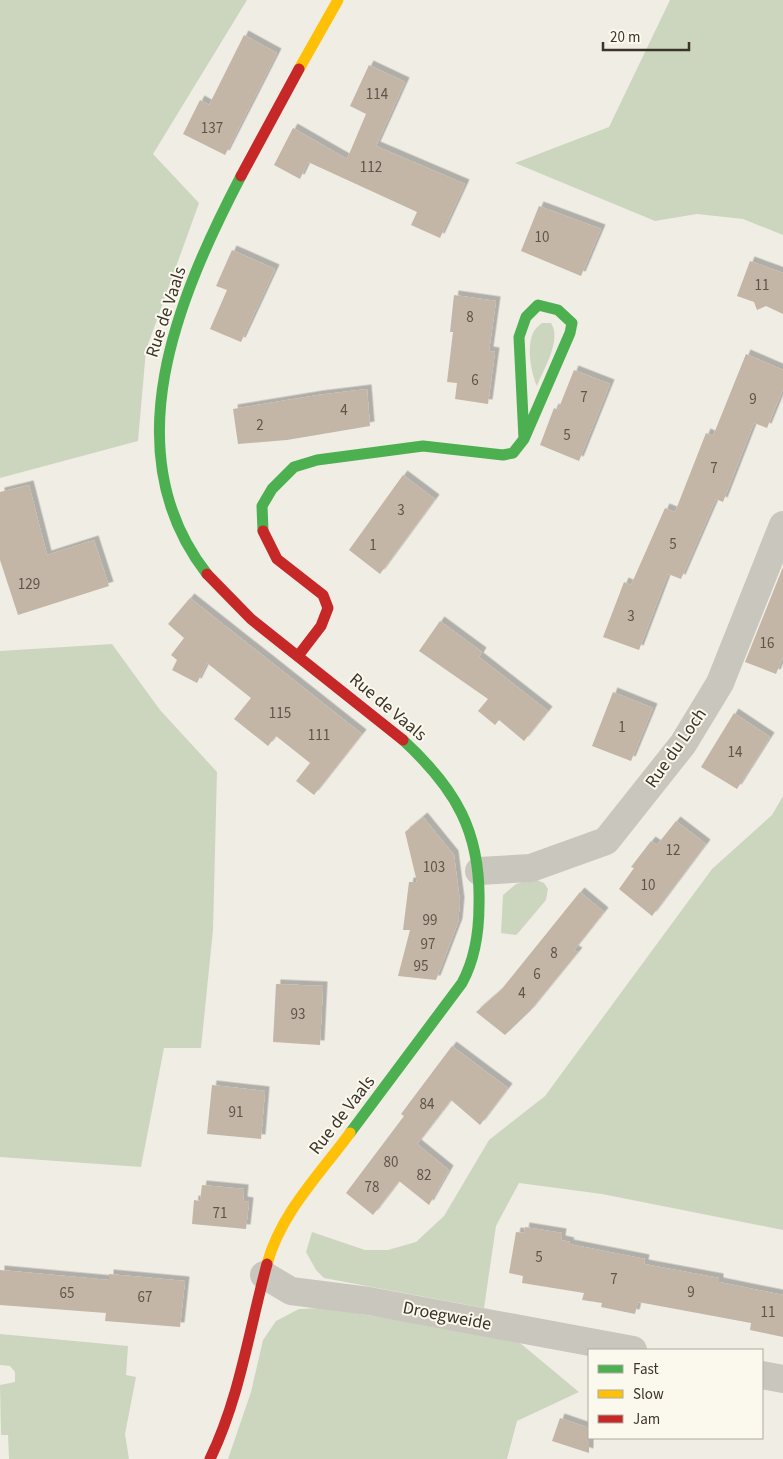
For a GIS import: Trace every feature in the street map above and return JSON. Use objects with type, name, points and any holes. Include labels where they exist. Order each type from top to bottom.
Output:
[{"type":"main road","name":"Rue de Vaals","points":[[210,1459],[220,1440],[234,1399],[264,1276],[278,1234],[293,1208],[394,1077],[469,969],[476,942],[479,871],[472,838],[457,804],[435,772],[397,734],[249,618],[220,591],[192,553],[164,488],[158,447],[161,399],[167,357],[192,284],[217,225],[264,129],[338,0]]},
{"type":"main road","points":[[298,656],[321,626],[328,608],[324,595],[278,559],[263,530],[262,506],[272,489],[294,467],[317,460],[423,446],[503,456],[513,453],[524,439],[572,323],[568,314],[551,307],[538,305],[526,317],[519,337],[524,439]]},
{"type":"street","name":"Rue du Loch","points":[[479,871],[531,868],[606,840],[683,744],[720,683],[783,525]]},
{"type":"street","name":"Droegweide","points":[[264,1276],[291,1291],[369,1301],[628,1349]]},
{"type":"street","points":[[763,1375],[783,1379]]},
{"type":"green space","points":[[0,0],[247,0],[153,154],[199,203],[146,350],[138,441],[0,478]]},
{"type":"green space","points":[[670,0],[783,0],[783,235],[743,219],[697,214],[655,221],[515,163],[609,127]]},
{"type":"green space","points":[[542,323],[551,323],[554,337],[551,354],[537,386],[531,367],[530,344],[534,331]]},
{"type":"green space","points":[[112,644],[160,710],[217,772],[213,930],[201,1048],[164,1048],[141,1167],[0,1157],[0,651]]},
{"type":"green space","points":[[783,796],[783,1230],[602,1194],[519,1183],[496,1226],[484,1308],[324,1278],[316,1270],[306,1252],[312,1232],[365,1250],[388,1250],[416,1242],[444,1216],[489,1140],[545,1096],[712,869],[772,815]]},
{"type":"green space","points":[[534,879],[544,883],[548,889],[546,900],[516,935],[501,933],[503,895],[516,884]]},
{"type":"green space","points":[[322,1308],[450,1328],[520,1343],[579,1392],[517,1421],[507,1459],[228,1459],[251,1392],[263,1340],[276,1321],[299,1309]]},
{"type":"green space","points":[[0,1334],[128,1346],[126,1375],[136,1377],[125,1434],[129,1459],[9,1459],[8,1435],[1,1435],[0,1385],[15,1382],[15,1372],[10,1366],[0,1365]]},
{"type":"building","points":[[244,35],[277,53],[225,155],[183,134],[200,100],[209,105]]},
{"type":"building","points":[[369,65],[405,82],[376,146],[465,184],[440,238],[411,225],[417,212],[308,162],[300,179],[274,165],[293,128],[347,159],[366,114],[350,106]]},
{"type":"building","points":[[539,206],[601,229],[581,276],[521,251]]},
{"type":"building","points":[[232,250],[275,269],[241,342],[210,329],[227,290],[216,286]]},
{"type":"building","points":[[750,261],[783,273],[783,314],[766,306],[757,310],[754,302],[737,296]]},
{"type":"building","points":[[454,295],[496,301],[489,351],[495,352],[488,404],[455,399],[457,383],[447,382],[453,332],[450,332]]},
{"type":"building","points":[[746,354],[783,370],[783,389],[767,428],[754,423],[723,502],[716,499],[681,579],[668,574],[639,650],[603,637],[624,582],[631,585],[665,508],[675,512],[706,433],[713,436]]},
{"type":"building","points":[[574,370],[610,384],[579,461],[540,445],[554,408],[558,410]]},
{"type":"building","points":[[367,389],[370,426],[287,440],[238,444],[233,409]]},
{"type":"building","points":[[403,475],[435,499],[380,574],[349,550]]},
{"type":"building","points":[[29,485],[47,555],[94,540],[109,586],[18,615],[0,560],[0,492]]},
{"type":"building","points":[[783,567],[783,657],[776,674],[745,662]]},
{"type":"building","points":[[190,598],[362,734],[314,795],[296,781],[310,763],[276,736],[268,746],[234,719],[251,698],[207,663],[197,683],[172,670],[177,660],[171,655],[184,638],[168,624]]},
{"type":"building","points":[[440,621],[482,652],[479,657],[548,711],[524,741],[499,720],[495,725],[478,711],[488,699],[419,651]]},
{"type":"building","points":[[613,692],[653,708],[631,761],[592,746]]},
{"type":"building","points":[[734,713],[770,737],[737,789],[701,767]]},
{"type":"building","points":[[423,817],[454,855],[460,902],[458,923],[436,980],[398,976],[410,930],[403,930],[409,882],[417,882],[405,832]]},
{"type":"building","points":[[676,821],[706,844],[652,916],[619,889],[634,868],[631,867],[651,841],[657,845]]},
{"type":"building","points":[[580,892],[604,912],[574,950],[578,952],[530,1011],[505,1035],[476,1012],[501,990]]},
{"type":"building","points":[[276,984],[323,986],[320,1045],[273,1042]]},
{"type":"building","points":[[452,1046],[508,1088],[480,1125],[451,1100],[417,1144],[449,1170],[429,1205],[399,1181],[373,1215],[346,1193],[404,1116],[401,1114]]},
{"type":"building","points":[[212,1085],[265,1091],[261,1139],[207,1134]]},
{"type":"building","points":[[202,1185],[244,1189],[243,1201],[249,1202],[246,1229],[192,1224],[194,1200],[200,1201]]},
{"type":"building","points":[[525,1227],[562,1233],[561,1240],[570,1242],[569,1244],[645,1259],[644,1264],[719,1278],[719,1282],[783,1295],[783,1337],[750,1330],[751,1323],[638,1302],[635,1314],[601,1307],[602,1303],[582,1300],[584,1293],[522,1283],[523,1276],[509,1273],[516,1232],[524,1233]]},
{"type":"building","points":[[0,1270],[109,1280],[109,1274],[185,1281],[180,1327],[105,1321],[106,1313],[0,1305]]},
{"type":"building","points":[[560,1418],[588,1428],[589,1453],[552,1441]]},
{"type":"traffic: fast","points":[[207,574],[179,527],[163,477],[159,426],[165,375],[178,323],[196,272],[241,176]]},
{"type":"traffic: fast","points":[[263,531],[262,506],[272,489],[294,467],[317,460],[423,446],[503,455],[513,453],[524,439],[570,333],[572,323],[558,310],[538,305],[526,317],[519,337],[524,439]]},
{"type":"traffic: fast","points":[[350,1133],[462,983],[473,955],[477,935],[479,915],[478,879],[470,834],[451,794],[438,776],[403,740]]},
{"type":"traffic: slow","points":[[299,69],[338,0]]},
{"type":"traffic: slow","points":[[267,1264],[273,1245],[291,1211],[350,1133]]},
{"type":"traffic: jam","points":[[241,176],[299,69]]},
{"type":"traffic: jam","points":[[263,531],[277,559],[323,595],[328,608],[321,626],[298,656]]},
{"type":"traffic: jam","points":[[207,574],[251,619],[403,740]]},
{"type":"traffic: jam","points":[[210,1459],[229,1412],[267,1264]]}]
